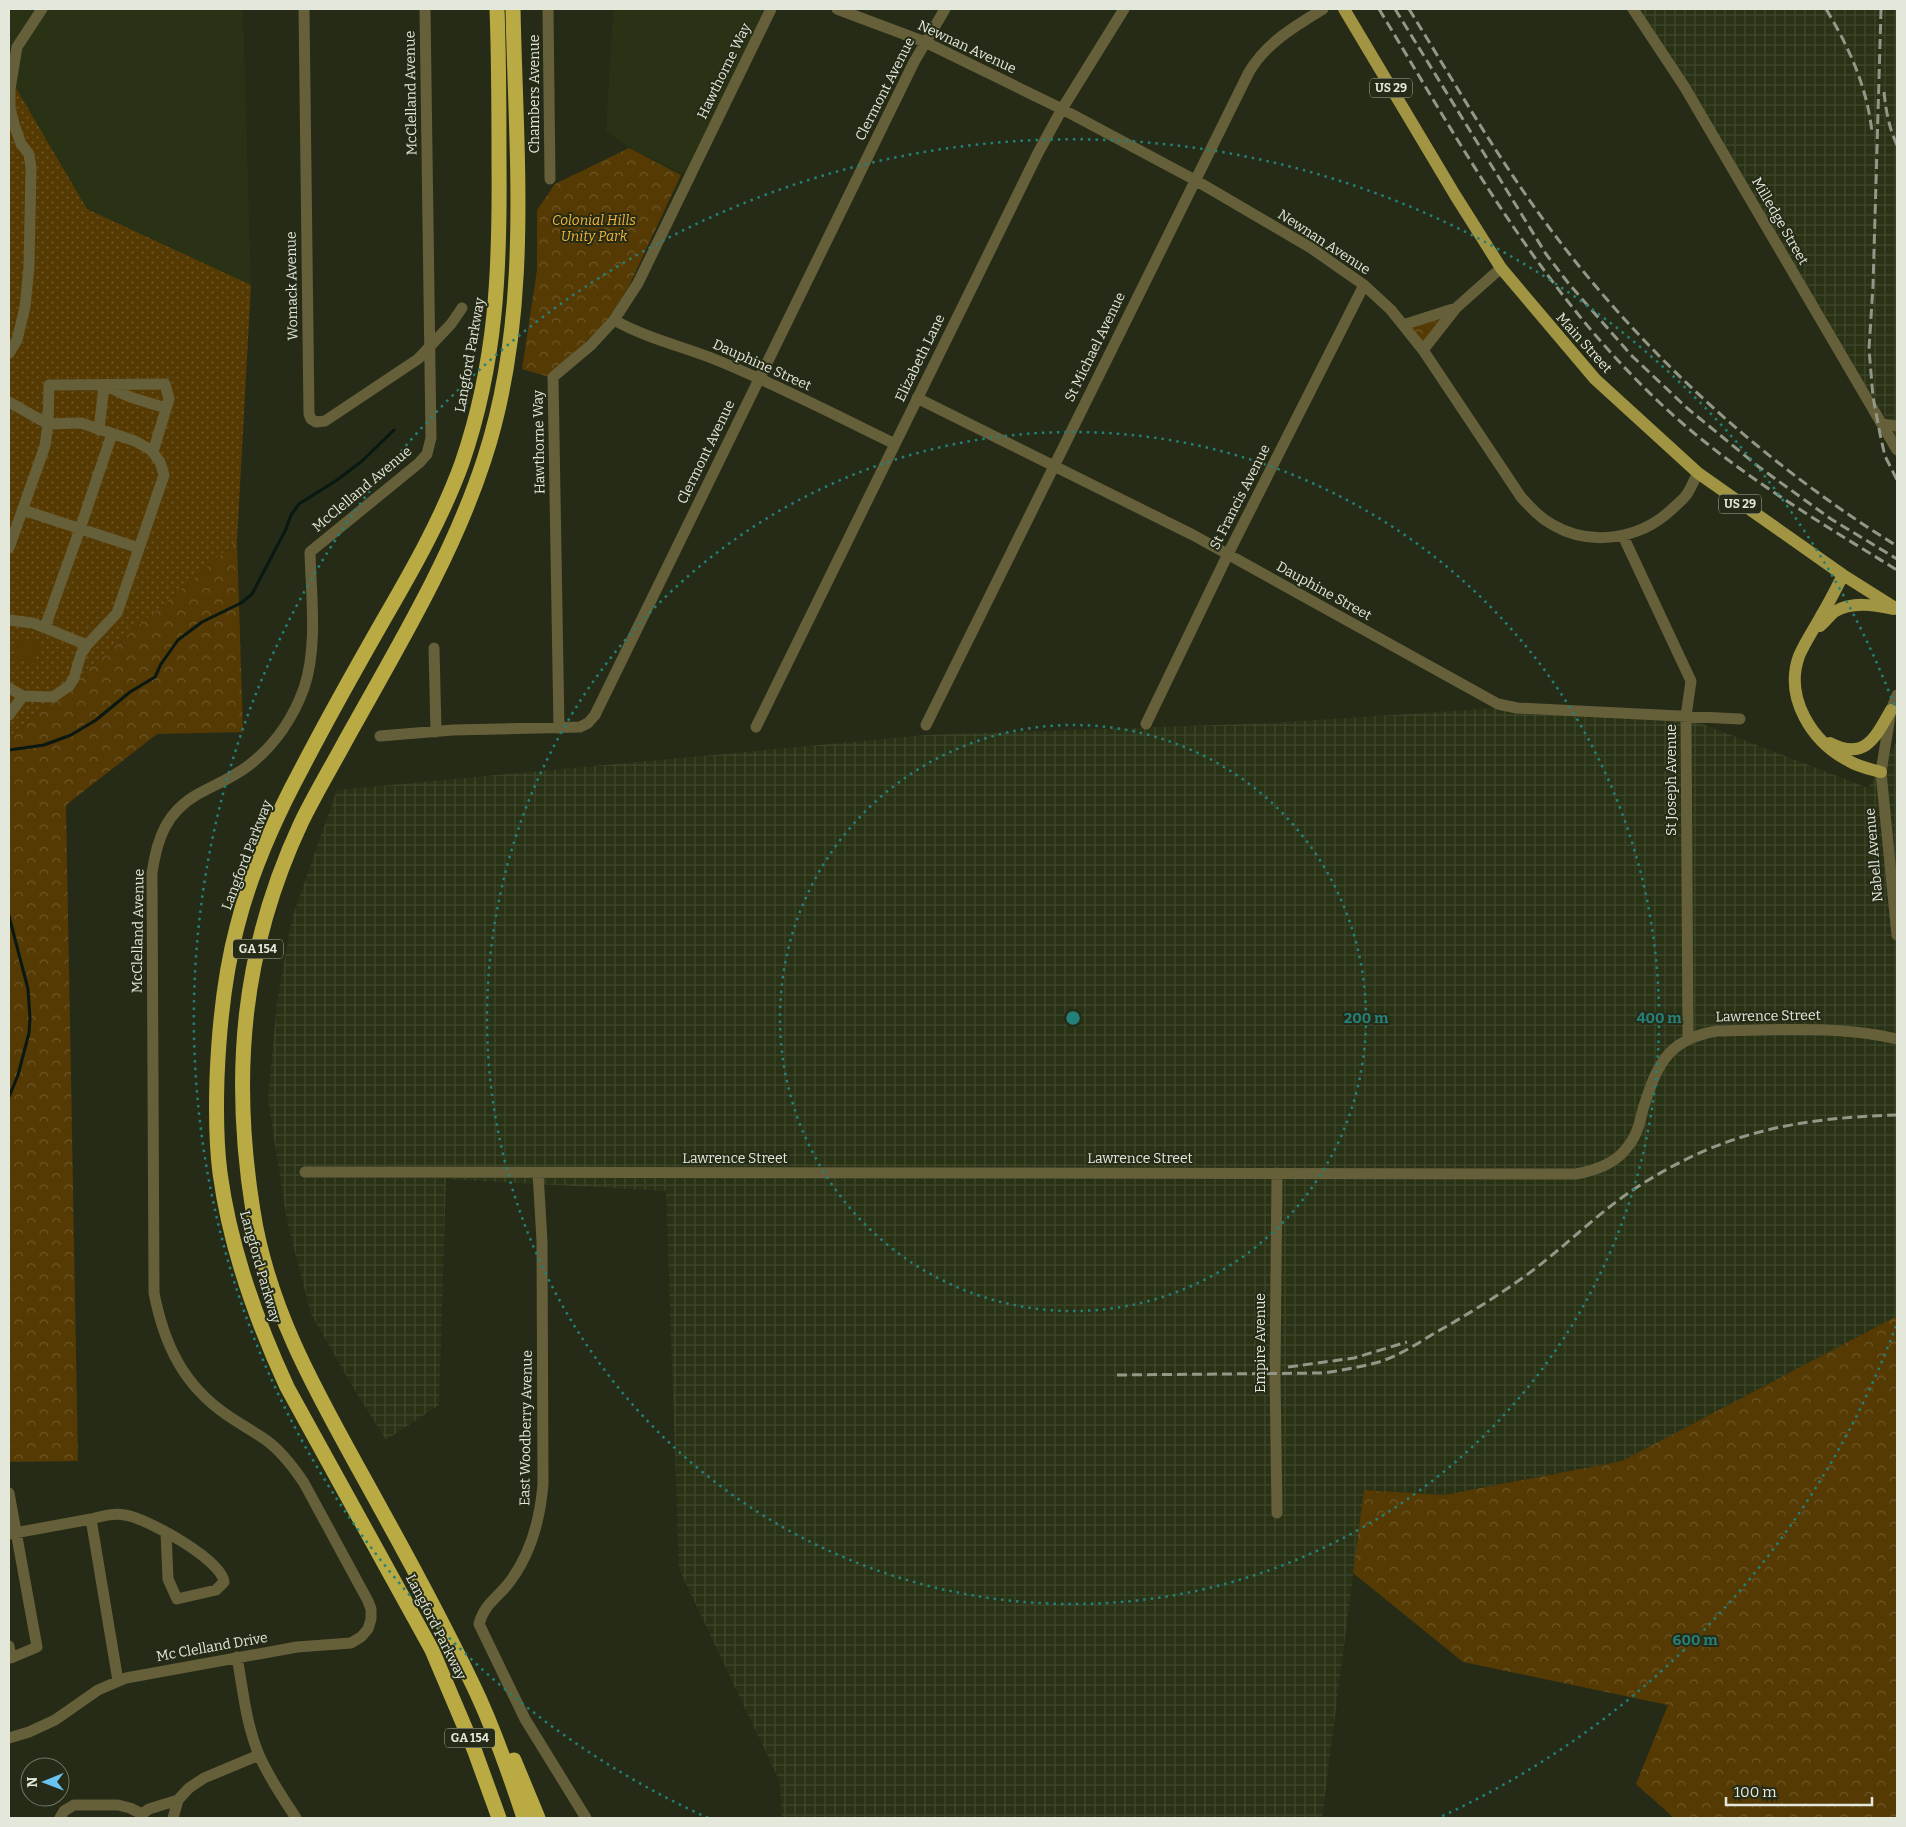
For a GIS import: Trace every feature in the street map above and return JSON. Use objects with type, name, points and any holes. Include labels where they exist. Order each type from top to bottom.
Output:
[{"type":"highway","name":"Langford Parkway","points":[[497,9],[499,68],[499,266],[494,319],[481,398],[461,466],[423,550],[301,768],[275,822],[255,870],[237,926],[224,987],[218,1046],[216,1109],[220,1171],[228,1219],[266,1343],[287,1387],[432,1650],[456,1703],[490,1789],[499,1818]]},
{"type":"highway","name":"Langford Parkway","points":[[513,9],[517,256],[510,346],[495,426],[474,491],[456,536],[406,634],[317,792],[301,824],[273,891],[253,969],[246,1008],[242,1048],[243,1121],[247,1171],[253,1216],[271,1288],[302,1364],[399,1541],[474,1686],[509,1772],[524,1818]]},
{"type":"highway","points":[[474,1686],[509,1746],[538,1818]]},
{"type":"highway","points":[[490,1789],[492,1818]]},
{"type":"main road","name":"Main Street","points":[[1344,9],[1501,268],[1595,379],[1698,473],[1843,575],[1897,609]]},
{"type":"main road","points":[[1843,575],[1799,657],[1795,688],[1803,716],[1817,737],[1850,762],[1882,772]]},
{"type":"main road","points":[[1810,634],[1834,612],[1845,608],[1868,605],[1897,609]]},
{"type":"main road","points":[[1817,737],[1838,747],[1851,750],[1860,749],[1870,743],[1891,710]]},
{"type":"street","points":[[9,353],[17,340],[25,307],[29,267],[31,168],[29,154],[21,144],[10,108],[13,45],[42,9]]},
{"type":"street","name":"Womack Avenue","points":[[304,9],[308,414],[316,422],[325,421],[418,359],[430,347]]},
{"type":"street","name":"McClelland Avenue","points":[[352,1572],[292,1466],[268,1441],[226,1414],[205,1397],[186,1375],[175,1358],[160,1322],[154,1293],[152,873],[156,844],[166,824],[180,807],[253,762],[275,740],[292,715],[304,687],[311,657],[310,552],[419,463],[426,454],[431,438],[425,9]]},
{"type":"street","name":"Chambers Avenue","points":[[548,9],[550,179]]},
{"type":"street","name":"Hawthorne Way","points":[[559,728],[553,377],[591,345],[614,320],[638,282],[771,9]]},
{"type":"street","name":"Newnan Avenue","points":[[837,9],[925,42],[1062,109],[1195,180],[1311,248],[1364,285],[1391,310],[1423,350],[1522,497],[1534,511],[1553,525],[1575,535],[1599,538],[1623,536],[1644,529],[1661,519],[1687,494],[1698,473]]},
{"type":"street","name":"Clermont Avenue","points":[[380,736],[454,730],[580,727],[588,723],[595,715],[758,378],[925,42],[945,9]]},
{"type":"street","name":"Elizabeth Lane","points":[[756,727],[1034,162],[1062,109],[1124,9]]},
{"type":"street","name":"St Michael Avenue","points":[[926,725],[1249,72],[1258,56],[1279,37],[1323,9]]},
{"type":"street","name":"Milledge Street","points":[[1634,9],[1684,86],[1897,450]]},
{"type":"street","points":[[1423,350],[1456,308],[1501,268]]},
{"type":"street","name":"St Francis Avenue","points":[[1146,724],[1228,554],[1364,285]]},
{"type":"street","points":[[430,347],[451,324],[462,308]]},
{"type":"street","points":[[1403,325],[1456,308]]},
{"type":"street","name":"Dauphine Street","points":[[614,320],[633,331],[713,359],[758,378],[895,444]]},
{"type":"street","points":[[9,548],[45,446],[48,424],[49,385],[165,384],[169,399],[153,452]]},
{"type":"street","points":[[104,385],[166,408]]},
{"type":"street","points":[[99,430],[104,385]]},
{"type":"street","name":"Dauphine Street","points":[[917,398],[1193,535],[1498,704],[1517,708],[1740,719]]},
{"type":"street","points":[[9,402],[48,424],[81,424],[135,441],[153,452],[160,462],[164,475],[116,613],[81,654],[74,678],[69,686],[53,697],[23,696],[9,688]]},
{"type":"street","points":[[1882,424],[1897,426]]},
{"type":"street","points":[[45,627],[112,434]]},
{"type":"street","points":[[23,510],[139,548]]},
{"type":"street","name":"St Joseph Avenue","points":[[1623,536],[1691,681],[1686,716],[1688,1039]]},
{"type":"street","points":[[9,620],[33,623],[87,645]]},
{"type":"street","points":[[434,648],[436,732]]},
{"type":"street","name":"Nabell Avenue","points":[[1897,695],[1891,710],[1882,772],[1897,935]]},
{"type":"street","points":[[9,714],[23,696]]},
{"type":"street","name":"Lawrence Street","points":[[305,1172],[1576,1174],[1594,1171],[1615,1160],[1629,1146],[1637,1130],[1657,1068],[1670,1051],[1688,1039],[1702,1033],[1716,1031],[1833,1029],[1871,1032],[1897,1039]]},
{"type":"street","name":"East Woodberry Avenue","points":[[538,1172],[542,1241],[541,1506],[535,1533],[524,1558],[508,1584],[483,1611],[479,1624],[525,1719],[586,1818]]},
{"type":"street","name":"Empire Avenue","points":[[1277,1173],[1275,1346],[1277,1513]]},
{"type":"street","points":[[9,1493],[13,1533],[37,1647],[11,1658],[9,1646]]},
{"type":"street","points":[[13,1533],[113,1514],[126,1515],[143,1519],[166,1532],[209,1560],[224,1577],[224,1582],[216,1590],[177,1599],[168,1578],[166,1532]]},
{"type":"street","points":[[91,1519],[118,1681]]},
{"type":"street","name":"Mc Clelland Drive","points":[[9,1738],[29,1732],[55,1720],[98,1690],[126,1678],[297,1647],[351,1643],[361,1637],[368,1629],[371,1619],[370,1609],[352,1572]]},
{"type":"street","points":[[237,1658],[248,1721],[259,1755],[274,1784],[296,1818]]},
{"type":"street","points":[[174,1818],[178,1800],[189,1788],[204,1778],[259,1755]]},
{"type":"street","points":[[60,1818],[64,1811],[74,1805],[118,1805],[130,1808],[142,1816],[149,1809],[178,1800]]},
{"type":"shaded area","points":[[9,9],[243,9],[251,285],[87,209],[9,76]]},
{"type":"shaded area","points":[[613,9],[766,9],[693,179],[629,148],[606,131]]},
{"type":"shaded area","points":[[1629,9],[1897,9],[1897,446],[1891,451],[1886,418]]},
{"type":"shaded area","points":[[1513,707],[1687,718],[1868,788],[1897,741],[1897,1316],[1622,1461],[1444,1495],[1364,1490],[1322,1818],[782,1818],[780,1782],[679,1569],[666,1191],[446,1179],[439,1405],[386,1440],[311,1314],[287,1221],[268,1100],[277,1001],[292,918],[337,790],[926,735],[1272,723]]},
{"type":"green space","points":[[9,76],[87,209],[251,285],[237,541],[9,737]]},
{"type":"green space","name":"Colonial Hills Unity Park","points":[[629,148],[681,175],[629,286],[601,327],[549,377],[522,369],[537,270],[537,210],[555,184]]},
{"type":"green space","points":[[1450,310],[1421,347],[1405,327]]},
{"type":"green space","points":[[237,541],[243,732],[157,734],[66,805],[78,1461],[9,1462],[9,737]]},
{"type":"green space","points":[[19,636],[40,643],[34,664],[13,658]]},
{"type":"green space","points":[[1897,1316],[1897,1818],[1674,1818],[1636,1784],[1668,1705],[1463,1662],[1353,1573],[1364,1490],[1444,1495],[1622,1461]]},
{"type":"waterway","points":[[9,750],[44,745],[71,735],[96,720],[130,692],[155,677],[161,664],[178,640],[202,622],[241,603],[252,594],[286,529],[291,515],[299,504],[337,480],[362,461],[394,430]]},
{"type":"waterway","points":[[9,916],[28,989],[30,1018],[29,1033],[18,1075],[9,1097]]},
{"type":"railway","points":[[1379,9],[1506,217],[1578,314],[1618,360],[1661,404],[1716,451],[1775,493],[1897,570]]},
{"type":"railway","points":[[1395,9],[1546,254],[1569,284],[1631,355],[1687,408],[1759,467],[1831,519],[1897,559]]},
{"type":"railway","points":[[1409,9],[1476,119],[1529,200],[1584,273],[1623,318],[1664,361],[1752,442],[1847,514],[1897,546]]},
{"type":"railway","points":[[1826,9],[1856,68],[1866,99],[1872,132]]},
{"type":"railway","points":[[1881,9],[1873,286],[1869,349],[1873,397],[1880,434],[1885,456],[1897,480]]},
{"type":"railway","points":[[1884,92],[1888,119],[1897,145]]},
{"type":"railway","points":[[1117,1375],[1324,1373],[1379,1362],[1407,1350],[1496,1296],[1532,1271],[1627,1194],[1673,1166],[1704,1151],[1764,1131],[1795,1124],[1897,1115]]},
{"type":"railway","points":[[1288,1367],[1354,1358],[1407,1342]]}]
